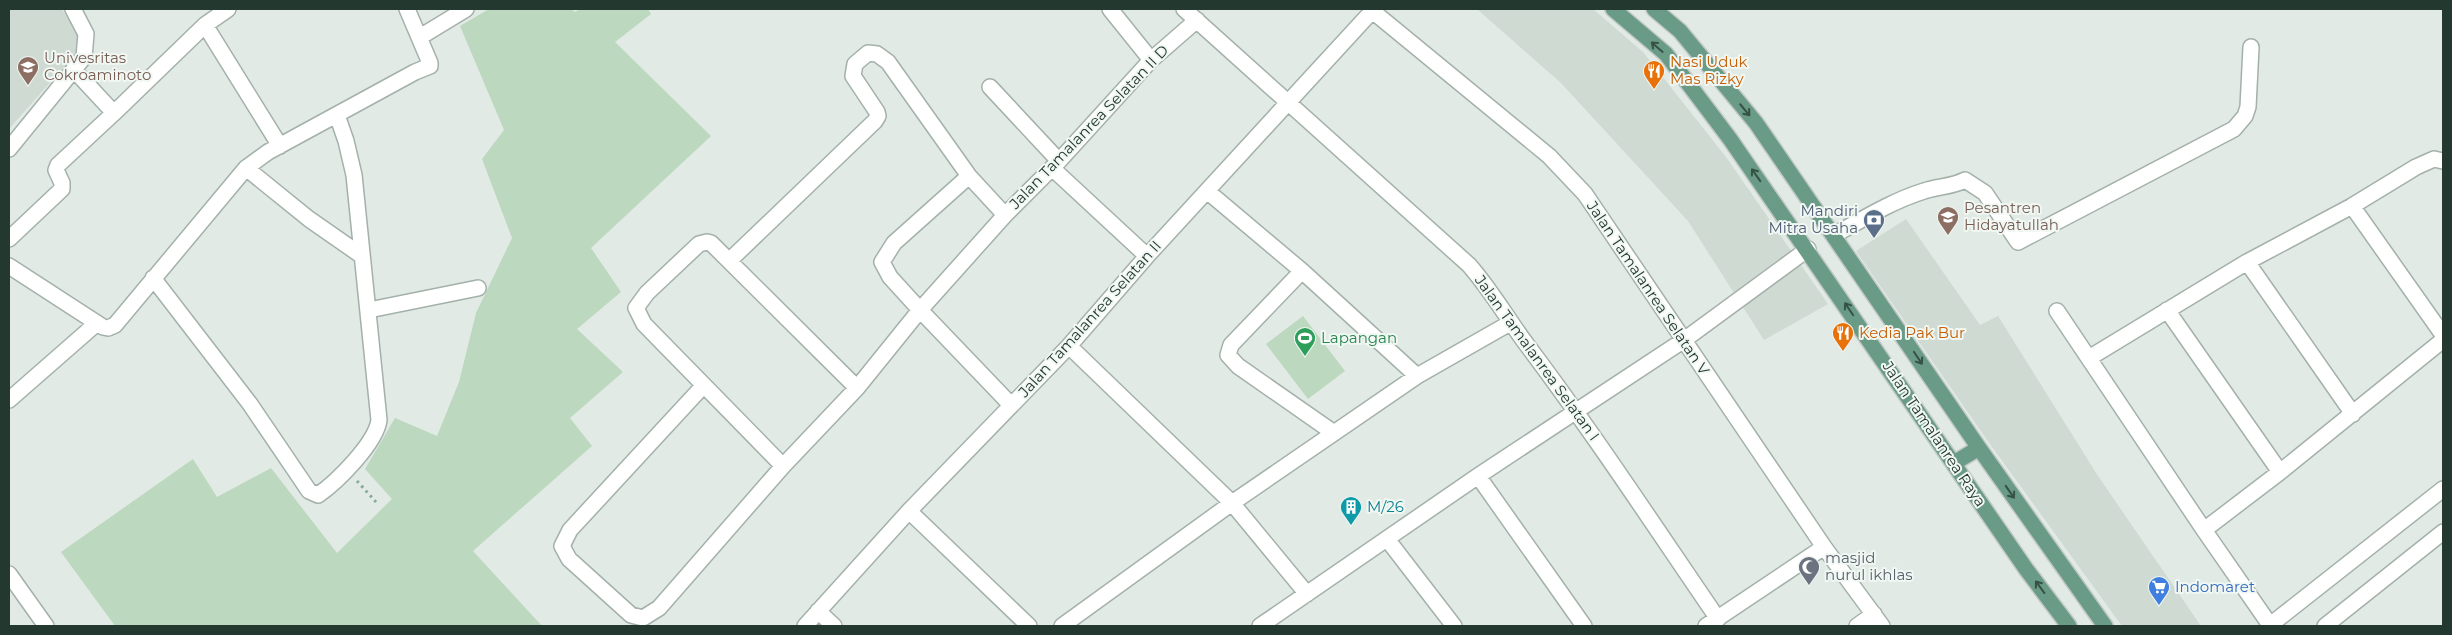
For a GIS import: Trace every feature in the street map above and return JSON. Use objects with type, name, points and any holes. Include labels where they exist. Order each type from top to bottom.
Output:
[{"type":"main road","name":"Jalan Tamalanrea Raya","points":[[1613,9],[1666,54],[1730,139],[2069,626]]},
{"type":"main road","name":"Jalan Tamalanrea Raya","points":[[1654,9],[1680,31],[1756,123],[1979,448],[2105,626]]},
{"type":"main road","points":[[1954,463],[1979,448]]},
{"type":"street","points":[[9,149],[84,57],[87,39],[84,29],[73,9]]},
{"type":"street","points":[[9,238],[62,189],[62,183],[56,170],[58,165],[114,114],[205,25],[228,9]]},
{"type":"street","points":[[9,266],[97,323],[108,328],[115,325],[246,168],[280,146],[415,72],[430,66],[407,9]]},
{"type":"street","points":[[420,38],[466,9]]},
{"type":"street","points":[[1110,9],[1151,60]]},
{"type":"street","name":"Jalan Tamalanrea Selatan I","points":[[1184,9],[1469,265],[1495,296],[1510,323],[1577,412],[1712,623]]},
{"type":"street","name":"Jalan Tamalanrea Selatan II","points":[[805,626],[909,511],[1069,346],[1147,256],[1288,104],[1372,9]]},
{"type":"street","name":"Jalan Tamalanrea Selatan V","points":[[1372,9],[1549,156],[1585,194],[1824,547],[1878,620],[1857,626]]},
{"type":"street","name":"Jalan Tamalanrea Selatan II D","points":[[704,385],[570,530],[562,546],[569,559],[631,615],[643,618],[659,608],[783,466],[857,388],[920,310],[1005,214],[1055,165],[1151,60],[1197,20]]},
{"type":"street","points":[[205,25],[280,146]]},
{"type":"street","points":[[1834,235],[1893,204],[1925,190],[1954,186],[1965,180],[1985,193],[2018,242],[2234,130],[2245,116],[2248,107],[2251,47]]},
{"type":"street","name":"Jalan Tamalanrea Selatan II D","points":[[729,261],[872,125],[878,116],[878,112],[853,76],[855,64],[868,54],[877,54],[888,62],[969,176],[1005,214]]},
{"type":"street","points":[[74,71],[114,114]]},
{"type":"street","points":[[990,87],[1055,165],[1147,256]]},
{"type":"street","points":[[153,278],[250,404],[309,491],[318,495],[347,469],[378,428],[354,175],[346,141],[336,115]]},
{"type":"street","points":[[2089,358],[2248,262],[2352,206],[2430,160],[2443,161]]},
{"type":"street","points":[[246,168],[309,219],[362,256]]},
{"type":"street","points":[[969,176],[894,243],[883,258],[884,268],[920,310],[1011,405]]},
{"type":"street","points":[[1208,191],[1302,271],[1418,376]]},
{"type":"street","points":[[2352,206],[2443,335]]},
{"type":"street","points":[[783,466],[644,324],[636,308],[647,293],[702,242],[716,246],[857,388]]},
{"type":"street","points":[[1260,626],[1478,476],[1684,340],[1808,249]]},
{"type":"street","points":[[2248,262],[2353,414]]},
{"type":"street","points":[[1302,271],[1231,345],[1228,355],[1238,366],[1334,433]]},
{"type":"street","points":[[368,310],[478,288]]},
{"type":"street","points":[[2167,310],[2280,472]]},
{"type":"street","points":[[2057,312],[2270,626],[2443,488]]},
{"type":"street","points":[[9,400],[97,323]]},
{"type":"street","points":[[1062,626],[1232,503],[1418,376],[1510,323]]},
{"type":"street","points":[[2204,530],[2353,414],[2443,340]]},
{"type":"street","points":[[1069,346],[1232,503],[1307,594]]},
{"type":"street","points":[[1478,476],[1584,626]]},
{"type":"street","points":[[909,511],[1029,626]]},
{"type":"street","points":[[2325,626],[2443,532]]},
{"type":"street","points":[[1387,539],[1454,626]]},
{"type":"street","points":[[1712,623],[1824,547]]},
{"type":"street","points":[[9,577],[46,626]]},
{"type":"street","points":[[818,612],[834,626]]},
{"type":"path","points":[[347,469],[376,502]]},
{"type":"shaded area","name":"Univesritas Cokroaminoto","points":[[9,9],[62,9],[84,44],[9,129]]},
{"type":"shaded area","points":[[1477,9],[1593,9],[1643,52],[1726,157],[1828,304],[1764,340],[1688,221],[1561,83]]},
{"type":"shaded area","points":[[1906,219],[1980,325],[1998,316],[2098,476],[2201,626],[2122,626],[1987,440],[1856,251]]},
{"type":"green space","points":[[489,9],[571,9],[575,12],[580,9],[648,9],[651,14],[615,42],[711,136],[591,248],[621,292],[577,329],[623,372],[570,418],[592,446],[473,551],[542,626],[115,626],[61,552],[193,459],[217,497],[271,468],[337,553],[392,499],[365,469],[395,418],[437,436],[459,382],[476,313],[512,238],[482,159],[504,130],[460,26]]},
{"type":"green space","name":"Lapangan","points":[[1303,316],[1345,371],[1308,399],[1266,344]]},
{"type":"place","name":"Univesritas Cokroaminoto","points":[[28,86]]},
{"type":"place","name":"Nasi Uduk Mas Rizky","points":[[1654,90]]},
{"type":"place","name":"Pesantren Hidayatullah","points":[[1948,236]]},
{"type":"place","name":"Mandiri Mitra Usaha","points":[[1874,239]]},
{"type":"place","name":"Kedia Pak Bur","points":[[1843,352]]},
{"type":"place","name":"Lapangan","points":[[1305,357]]},
{"type":"place","name":"M/26","points":[[1351,526]]},
{"type":"place","name":"masjid nurul ikhlas","points":[[1809,586]]},
{"type":"place","name":"Indomaret","points":[[2159,606]]}]
